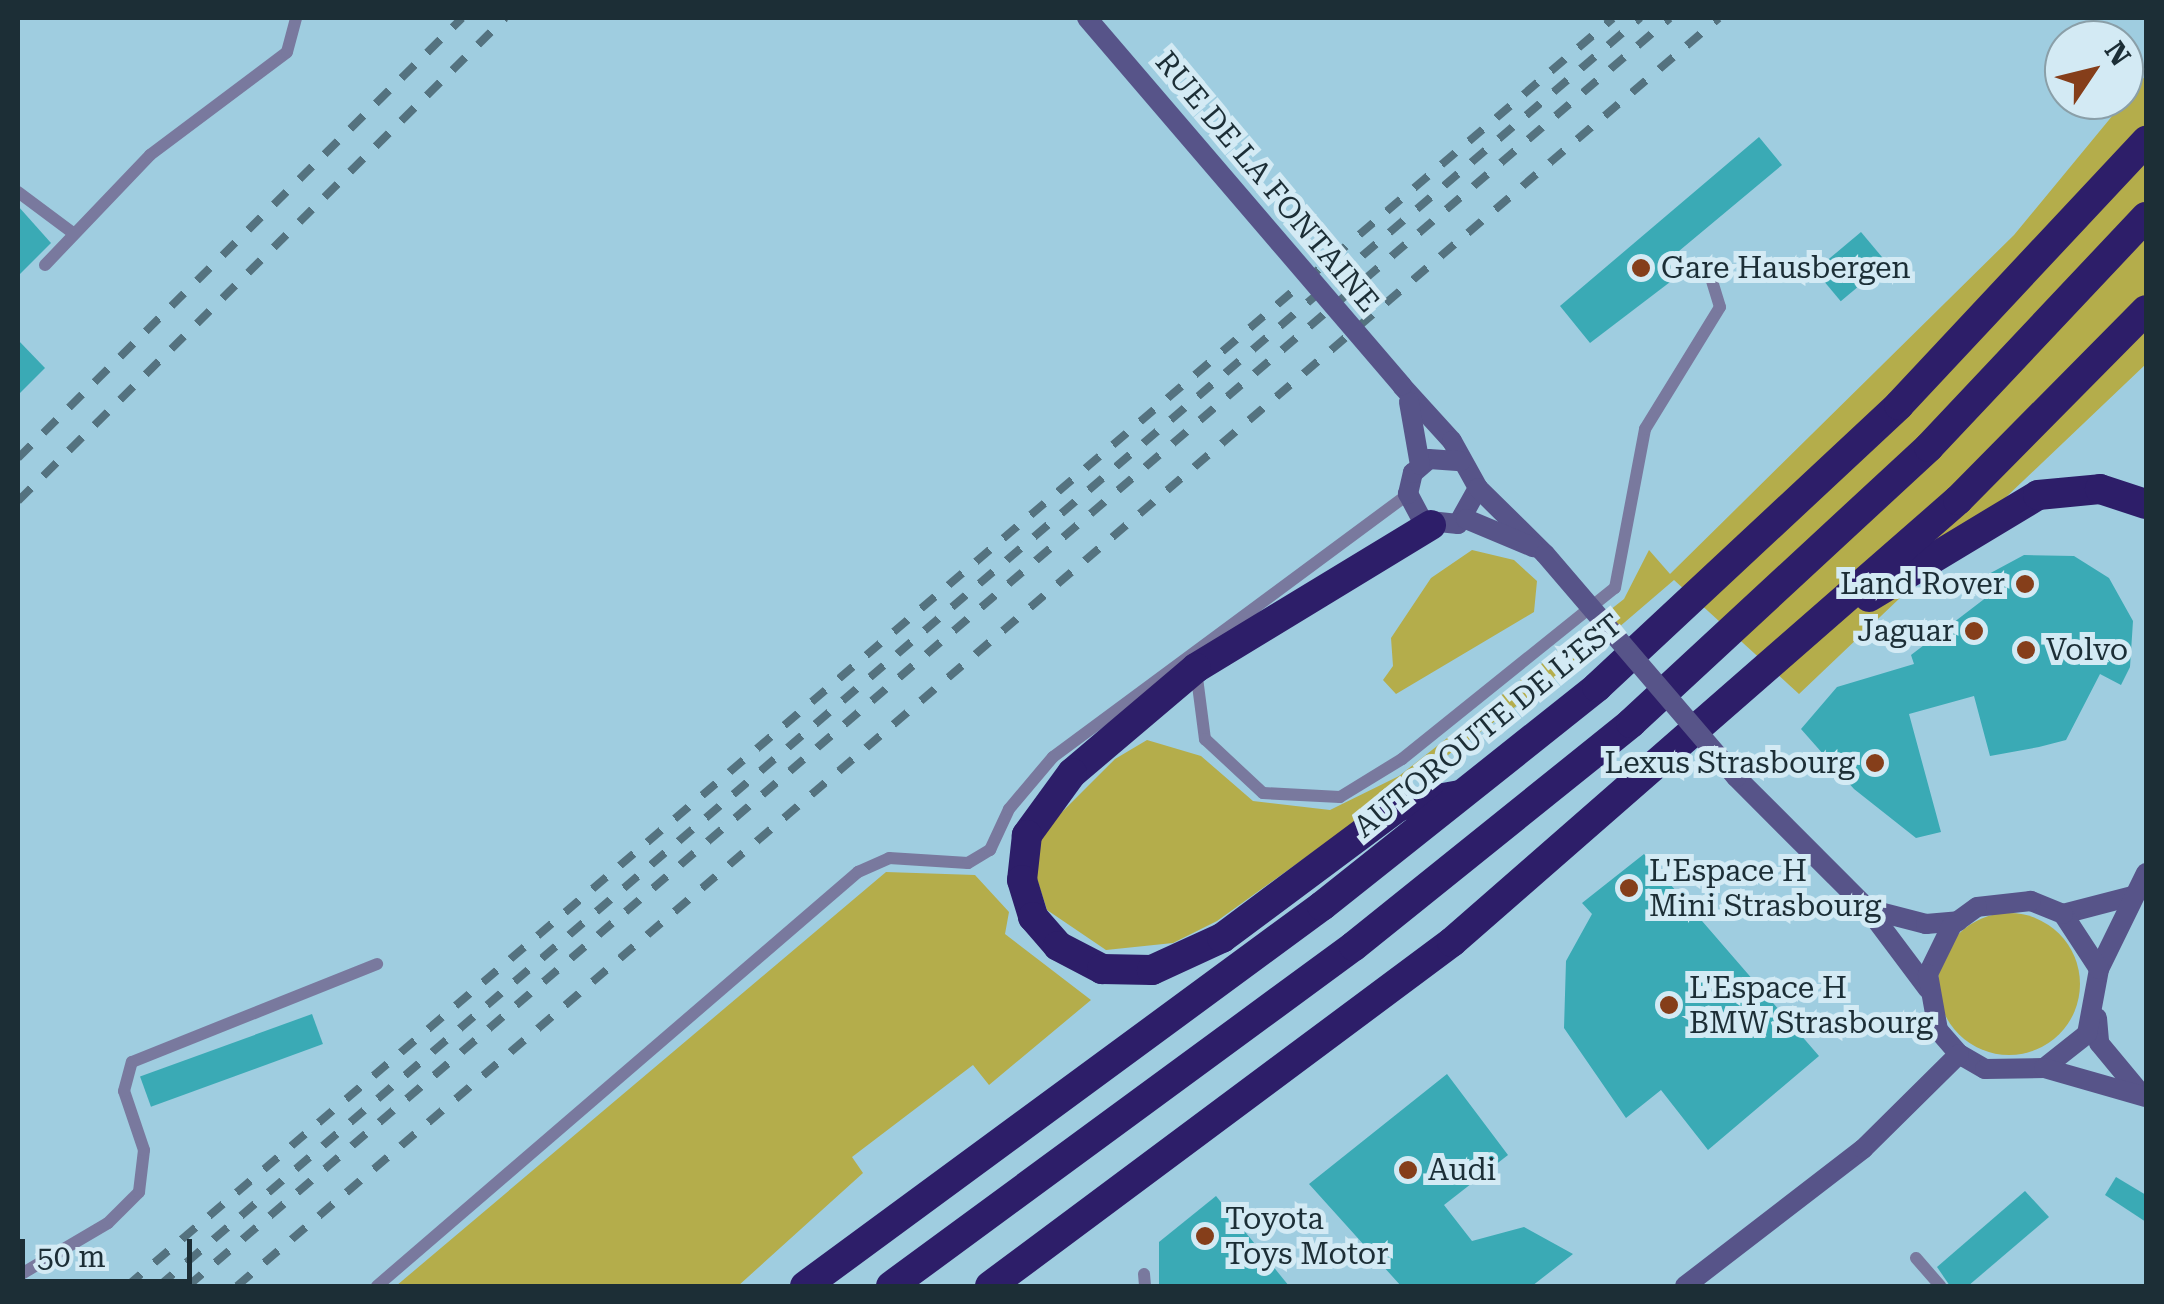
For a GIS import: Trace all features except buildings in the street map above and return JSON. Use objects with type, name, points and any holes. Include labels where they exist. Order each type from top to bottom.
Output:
[{"type":"highway","name":"AUTOROUTE DE L’EST","points":[[805,1286],[1463,794],[1788,514],[2019,284],[2146,141]]},
{"type":"highway","points":[[891,1286],[1354,946],[1631,724],[1928,447],[2146,217]]},
{"type":"highway","points":[[990,1286],[1373,1006],[1958,500],[2146,310]]},
{"type":"highway","points":[[1775,659],[2012,505],[2100,489],[2146,504]]},
{"type":"highway","points":[[1431,525],[1194,661],[1072,773],[1027,835],[1022,880],[1033,917],[1078,960],[1124,972],[1177,962],[1399,806],[1463,794]]},
{"type":"street","name":"RUE DE LA FONTAINE","points":[[1088,18],[1402,386],[1478,488],[1546,554],[1736,777],[1868,910],[1928,989],[1938,1030],[1959,1054]]},
{"type":"street","name":"RUE DE LA FONTAINE","points":[[1402,386],[1420,426],[1420,465],[1408,494]]},
{"type":"street","points":[[1420,465],[1461,461]]},
{"type":"street","points":[[1408,494],[1431,525],[1466,519],[1478,488]]},
{"type":"street","name":"RUE DE LA FONTAINE","points":[[1466,519],[1546,554]]},
{"type":"street","points":[[2144,1096],[2099,1043],[2096,1011],[2099,969],[2146,873]]},
{"type":"street","points":[[1868,910],[1926,924],[1958,921],[2003,900],[2063,914],[2132,896]]},
{"type":"street","points":[[2063,914],[2099,969]]},
{"type":"street","points":[[1928,989],[1936,947],[1958,921]]},
{"type":"street","points":[[1685,1286],[1863,1149],[1959,1054],[2010,1074],[2044,1068],[2074,1050],[2096,1011]]},
{"type":"street","points":[[2044,1068],[2144,1096]]},
{"type":"lane","points":[[45,265],[150,155],[287,52],[296,18]]},
{"type":"lane","points":[[18,192],[73,233]]},
{"type":"lane","points":[[1194,661],[1205,740],[1263,793],[1340,796],[1402,759],[1615,588],[1646,429],[1720,307],[1708,268]]},
{"type":"lane","points":[[377,1286],[858,872],[889,858],[968,862],[990,850],[1009,809],[1053,758],[1194,661],[1408,494]]},
{"type":"lane","points":[[18,1276],[108,1223],[140,1192],[144,1150],[124,1091],[132,1062],[377,964]]},
{"type":"lane","points":[[1916,1258],[1940,1286]]},
{"type":"shaded area","points":[[2146,75],[2146,364],[1799,694],[1674,580],[1583,658],[1217,921],[1173,943],[1106,950],[1047,910],[1036,876],[1042,832],[1115,759],[1147,740],[1201,756],[1253,801],[1330,810],[1399,776],[1624,599],[1649,550],[1670,574],[2014,235],[2109,120],[2144,120]]},
{"type":"shaded area","points":[[1472,550],[1514,560],[1537,581],[1534,612],[1396,694],[1383,680],[1393,666],[1391,638],[1431,578]]},
{"type":"shaded area","points":[[886,872],[975,875],[1009,912],[1005,934],[1091,1000],[989,1085],[973,1065],[852,1157],[863,1173],[738,1286],[396,1286]]},
{"type":"shaded area","points":[[2009,913],[2036,918],[2059,934],[2075,957],[2080,984],[2075,1011],[2059,1034],[2036,1050],[2009,1055],[1982,1050],[1959,1034],[1943,1011],[1938,984],[1943,957],[1959,934],[1982,918]]},
{"type":"railway","points":[[18,458],[462,18]]},
{"type":"railway","points":[[18,501],[505,18]]},
{"type":"railway","points":[[127,1286],[1613,18]]},
{"type":"railway","points":[[159,1286],[1640,18]]},
{"type":"railway","points":[[188,1286],[1670,18]]},
{"type":"railway","points":[[237,1286],[1719,18]]},
{"type":"place","name":"Gare Hausbergen","points":[[1641,268]]},
{"type":"place","name":"Land Rover","points":[[2025,584]]},
{"type":"place","name":"Jaguar","points":[[1974,631]]},
{"type":"place","name":"Volvo","points":[[2026,650]]},
{"type":"place","name":"Lexus Strasbourg","points":[[1875,763]]},
{"type":"place","name":"L'Espace H Mini Strasbourg","points":[[1629,888]]},
{"type":"place","name":"L'Espace H BMW Strasbourg","points":[[1669,1005]]},
{"type":"place","name":"Audi","points":[[1408,1170]]},
{"type":"place","name":"Toyota Toys Motor","points":[[1205,1236]]}]
